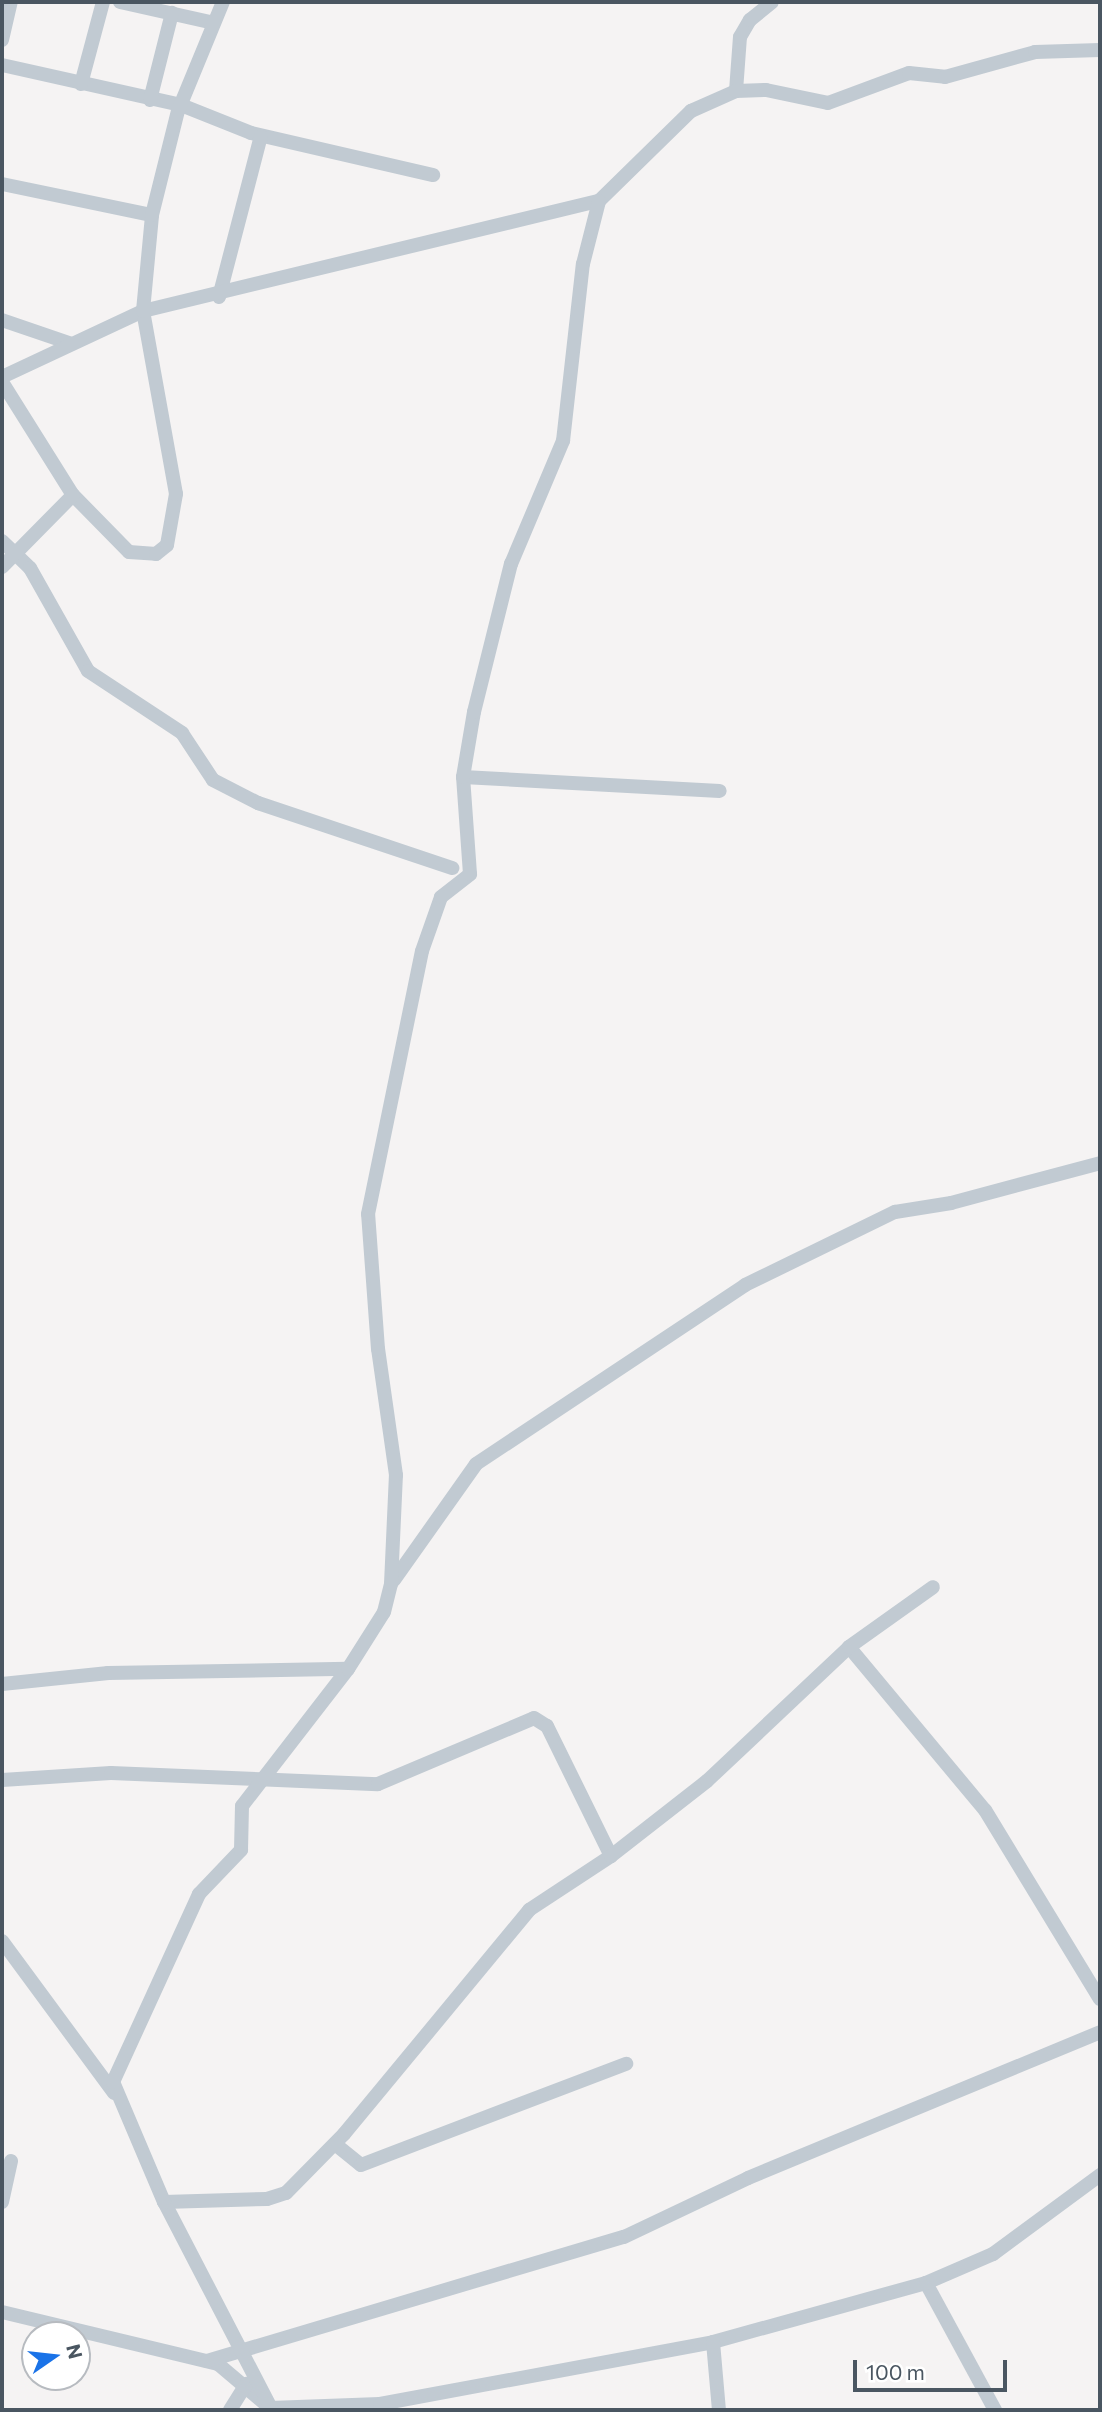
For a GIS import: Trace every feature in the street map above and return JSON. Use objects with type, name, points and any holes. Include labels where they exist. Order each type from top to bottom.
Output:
[{"type":"street","points":[[2,40],[11,2]]},
{"type":"street","points":[[81,85],[103,2]]},
{"type":"street","points":[[120,2],[163,8],[214,23]]},
{"type":"street","points":[[2,382],[73,495],[129,551],[156,554],[167,545],[176,494],[144,311],[152,215],[181,104],[223,2]]},
{"type":"street","points":[[736,91],[740,37],[772,2]]},
{"type":"street","points":[[150,100],[163,8]]},
{"type":"street","points":[[2,377],[69,343],[144,311],[219,297],[599,201],[691,111],[736,91],[766,90],[828,103],[909,73],[945,76],[1035,52],[1100,50]]},
{"type":"street","points":[[2,65],[81,85],[181,104],[261,135],[433,175]]},
{"type":"street","points":[[219,297],[261,135]]},
{"type":"street","points":[[2,184],[152,215]]},
{"type":"street","points":[[441,897],[470,874],[464,836],[463,777],[511,564],[563,441],[583,264],[599,201]]},
{"type":"street","points":[[2,320],[69,343]]},
{"type":"street","points":[[2,567],[73,495]]},
{"type":"street","points":[[2,541],[44,590],[88,671],[181,733],[213,780],[258,803],[452,868]]},
{"type":"street","points":[[463,777],[720,791]]},
{"type":"street","points":[[115,2094],[120,2058],[199,1895],[241,1850],[240,1814],[259,1783],[348,1668],[384,1612],[391,1584],[397,1475],[367,1224],[407,1017],[441,897],[464,836]]},
{"type":"street","points":[[391,1584],[476,1464],[745,1285],[895,1212],[951,1203],[1100,1163]]},
{"type":"street","points":[[164,2202],[267,2199],[286,2193],[335,2144],[529,1910],[611,1856],[707,1781],[849,1647],[933,1587]]},
{"type":"street","points":[[849,1647],[985,1810],[1100,1999]]},
{"type":"street","points":[[2,1684],[108,1673],[348,1668]]},
{"type":"street","points":[[2,1780],[111,1773],[259,1783],[393,1781],[534,1718],[547,1726],[611,1856]]},
{"type":"street","points":[[2,1941],[115,2094],[164,2202],[243,2348],[271,2409]]},
{"type":"street","points":[[207,2361],[243,2348],[624,2237],[748,2178],[1100,2032]]},
{"type":"street","points":[[335,2144],[361,2165],[626,2064]]},
{"type":"street","points":[[2,2202],[11,2161]]},
{"type":"street","points":[[2,2312],[207,2361],[246,2384],[271,2409],[380,2404],[713,2342],[926,2283],[993,2254],[1100,2175]]},
{"type":"street","points":[[926,2283],[995,2410]]},
{"type":"street","points":[[713,2342],[719,2410]]},
{"type":"street","points":[[230,2410],[246,2384]]}]
